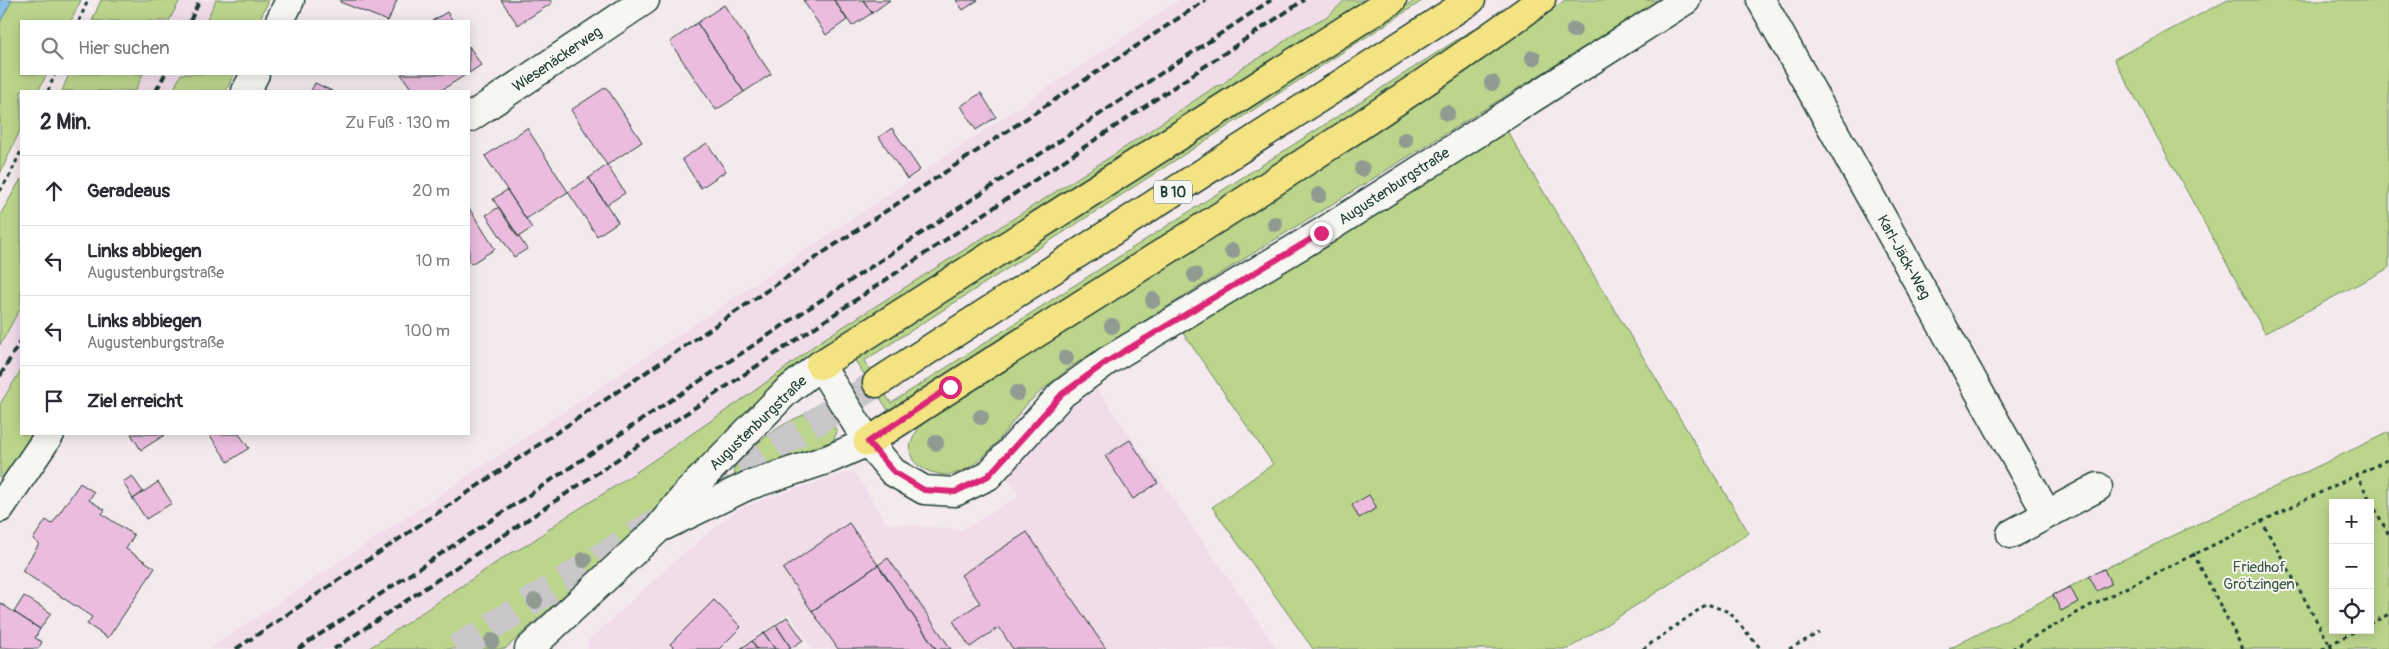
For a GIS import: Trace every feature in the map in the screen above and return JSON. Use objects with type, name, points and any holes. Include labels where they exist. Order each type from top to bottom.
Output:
[{"type":"main road","points":[[820,365],[1392,0]]},
{"type":"main road","name":"B 10","points":[[877,382],[1471,0]]},
{"type":"main road","points":[[868,442],[1353,129],[1489,38],[1541,0]]},
{"type":"street","points":[[280,20],[290,0]]},
{"type":"street","name":"Wiesenäckerweg","points":[[470,117],[645,0]]},
{"type":"street","name":"Augustenburgstraße","points":[[529,649],[658,529],[688,492],[786,392],[820,365],[868,442],[894,472],[924,490],[955,492],[988,476],[1062,394],[1108,361],[1321,233],[1686,0]]},
{"type":"street","name":"Karl-Jäck-Weg","points":[[1761,0],[2047,514]]},
{"type":"street","points":[[246,90],[254,75]]},
{"type":"street","points":[[0,508],[49,435]]},
{"type":"street","name":"Augustenburgstraße","points":[[658,529],[747,486],[830,459],[868,442]]},
{"type":"street","points":[[2011,534],[2098,487]]},
{"type":"path","points":[[79,20],[88,0]]},
{"type":"path","points":[[48,90],[56,75]]},
{"type":"path","points":[[0,191],[20,153]]},
{"type":"path","points":[[2012,649],[2093,604],[2193,553],[2389,459]]},
{"type":"path","points":[[2356,474],[2389,535]]},
{"type":"path","points":[[2261,520],[2332,649]]},
{"type":"path","points":[[2193,553],[2243,649]]},
{"type":"path","points":[[1643,649],[1707,604],[1729,612],[1761,649]]},
{"type":"path","points":[[2374,622],[2389,614]]},
{"type":"path","points":[[1789,649],[1820,633]]},
{"type":"path","points":[[2322,649],[2349,634]]},
{"type":"shaded area","points":[[180,0],[216,0],[206,20],[170,20]]},
{"type":"shaded area","points":[[1179,0],[1345,0],[1328,16],[1295,33],[1270,52],[1240,69],[1222,85],[1216,86],[1115,154],[816,344],[778,375],[618,486],[553,525],[543,535],[522,549],[509,554],[368,649],[209,649]]},
{"type":"shaded area","points":[[143,75],[181,75],[173,90],[135,90]]},
{"type":"shaded area","points":[[20,309],[20,372],[0,404],[0,345]]},
{"type":"shaded area","points":[[1097,388],[1277,649],[813,649],[789,613],[737,649],[588,649],[587,642],[669,566],[723,521],[738,509],[779,494],[854,471],[886,523],[962,530],[1019,496],[1005,475],[1070,410]]},
{"type":"green space","points":[[12,0],[81,0],[71,20],[20,20],[20,75],[46,75],[39,90],[20,90],[20,130],[0,174],[0,22]]},
{"type":"green space","points":[[101,0],[180,0],[170,20],[92,20]]},
{"type":"green space","points":[[216,0],[269,0],[259,20],[206,20]]},
{"type":"green space","points":[[1345,0],[1365,0],[1225,91],[726,444],[647,520],[505,649],[368,649],[509,554],[525,546],[561,520],[645,466],[754,391],[816,344],[1115,154],[1216,86],[1222,85],[1240,69],[1270,52],[1295,33],[1328,16]]},
{"type":"green space","points":[[1416,0],[1422,1],[864,361],[891,403],[1484,24],[1407,82],[890,413],[854,359]]},
{"type":"green space","points":[[1565,0],[1660,0],[1072,366],[1030,401],[996,443],[977,462],[948,475],[931,472],[914,462],[910,448],[912,441],[927,419],[1429,95]]},
{"type":"green space","points":[[2228,0],[2389,0],[2389,268],[2265,333],[2114,59]]},
{"type":"green space","points":[[69,75],[143,75],[135,90],[62,90]]},
{"type":"green space","points":[[181,75],[234,75],[226,90],[173,90]]},
{"type":"green space","points":[[1507,131],[1749,533],[1568,649],[1313,649],[1212,507],[1273,464],[1183,333]]},
{"type":"green space","points":[[20,181],[20,309],[0,345],[0,215]]},
{"type":"green space","points":[[20,372],[20,435],[31,435],[0,481],[0,404]]},
{"type":"green space","points":[[821,411],[831,421],[837,432],[833,441],[736,476],[733,470],[760,441],[784,424],[809,413]]},
{"type":"green space","name":"Friedhof Grötzingen","points":[[2389,432],[2389,649],[1949,649],[2104,569]]},
{"type":"water","points":[[0,0],[12,0],[0,22]]},
{"type":"building","points":[[341,0],[397,0],[388,20],[340,2]]},
{"type":"building","points":[[501,0],[550,0],[552,3],[518,25]]},
{"type":"building","points":[[803,0],[834,0],[847,20],[826,35]]},
{"type":"building","points":[[834,0],[863,0],[872,13],[852,26]]},
{"type":"building","points":[[863,0],[890,0],[872,13]]},
{"type":"building","points":[[956,0],[978,0],[963,10]]},
{"type":"building","points":[[724,5],[771,74],[744,92],[697,23]]},
{"type":"building","points":[[447,12],[452,20],[434,20]]},
{"type":"building","points":[[697,23],[744,92],[716,110],[670,42]]},
{"type":"building","points":[[470,48],[481,65],[470,72]]},
{"type":"building","points":[[402,75],[465,75],[442,90],[412,90]]},
{"type":"building","points":[[315,83],[330,90],[312,90]]},
{"type":"building","points":[[606,87],[642,142],[607,165],[571,110]]},
{"type":"building","points":[[981,93],[996,117],[976,130],[961,106]]},
{"type":"building","points":[[527,128],[568,192],[526,219],[485,156]]},
{"type":"building","points":[[892,128],[920,170],[907,179],[879,137]]},
{"type":"building","points":[[707,143],[726,171],[701,188],[682,159]]},
{"type":"building","points":[[607,165],[625,193],[606,205],[589,178]]},
{"type":"building","points":[[589,178],[618,222],[597,236],[568,192]]},
{"type":"building","points":[[507,190],[532,228],[518,237],[493,199]]},
{"type":"building","points":[[499,207],[527,249],[514,257],[486,215]]},
{"type":"building","points":[[470,210],[495,249],[471,264],[470,262]]},
{"type":"building","points":[[132,435],[164,435],[141,450]]},
{"type":"building","points":[[210,435],[240,435],[249,448],[228,462]]},
{"type":"building","points":[[1130,440],[1158,483],[1133,499],[1105,456]]},
{"type":"building","points":[[132,476],[143,492],[133,499],[123,482]]},
{"type":"building","points":[[158,482],[172,503],[146,519],[133,499]]},
{"type":"building","points":[[80,483],[94,492],[89,500],[105,510],[102,514],[134,535],[126,549],[155,568],[108,638],[87,624],[92,617],[22,571],[39,544],[33,539],[46,520],[52,524]]},
{"type":"building","points":[[1369,495],[1377,508],[1359,518],[1352,505]]},
{"type":"building","points":[[849,523],[878,565],[812,611],[783,569]]},
{"type":"building","points":[[1027,532],[1106,649],[1013,649],[999,627],[970,647],[953,621],[980,603],[961,575]]},
{"type":"building","points":[[888,558],[951,649],[936,649],[878,565]]},
{"type":"building","points":[[878,565],[936,649],[838,649],[812,611]]},
{"type":"building","points":[[2104,569],[2111,584],[2097,591],[2089,576]]},
{"type":"building","points":[[2070,587],[2078,602],[2061,611],[2053,595]]},
{"type":"building","points":[[24,596],[51,613],[40,629],[14,612]]},
{"type":"building","points":[[714,600],[741,627],[719,649],[675,649],[670,644]]},
{"type":"building","points":[[0,603],[40,629],[35,638],[42,642],[38,649],[0,648]]},
{"type":"building","points":[[787,617],[803,640],[791,648],[776,625]]},
{"type":"building","points":[[776,625],[790,649],[775,649],[764,633]]},
{"type":"building","points":[[764,633],[775,649],[757,649],[752,641]]},
{"type":"building","points":[[752,641],[757,649],[740,649]]},
{"type":"tunnel","points":[[456,649],[877,383]]},
{"type":"railway","points":[[190,20],[200,0]]},
{"type":"railway","points":[[236,649],[836,244],[1206,0]]},
{"type":"railway","points":[[298,649],[1271,0]]},
{"type":"railway","points":[[334,649],[1304,0]]},
{"type":"railway","points":[[157,90],[164,75]]},
{"type":"railway","points":[[0,376],[20,342]]},
{"type":"route","points":[[950,387],[868,442],[894,472],[924,490],[955,492],[988,476],[1062,394],[1108,361],[1321,233]]}]
